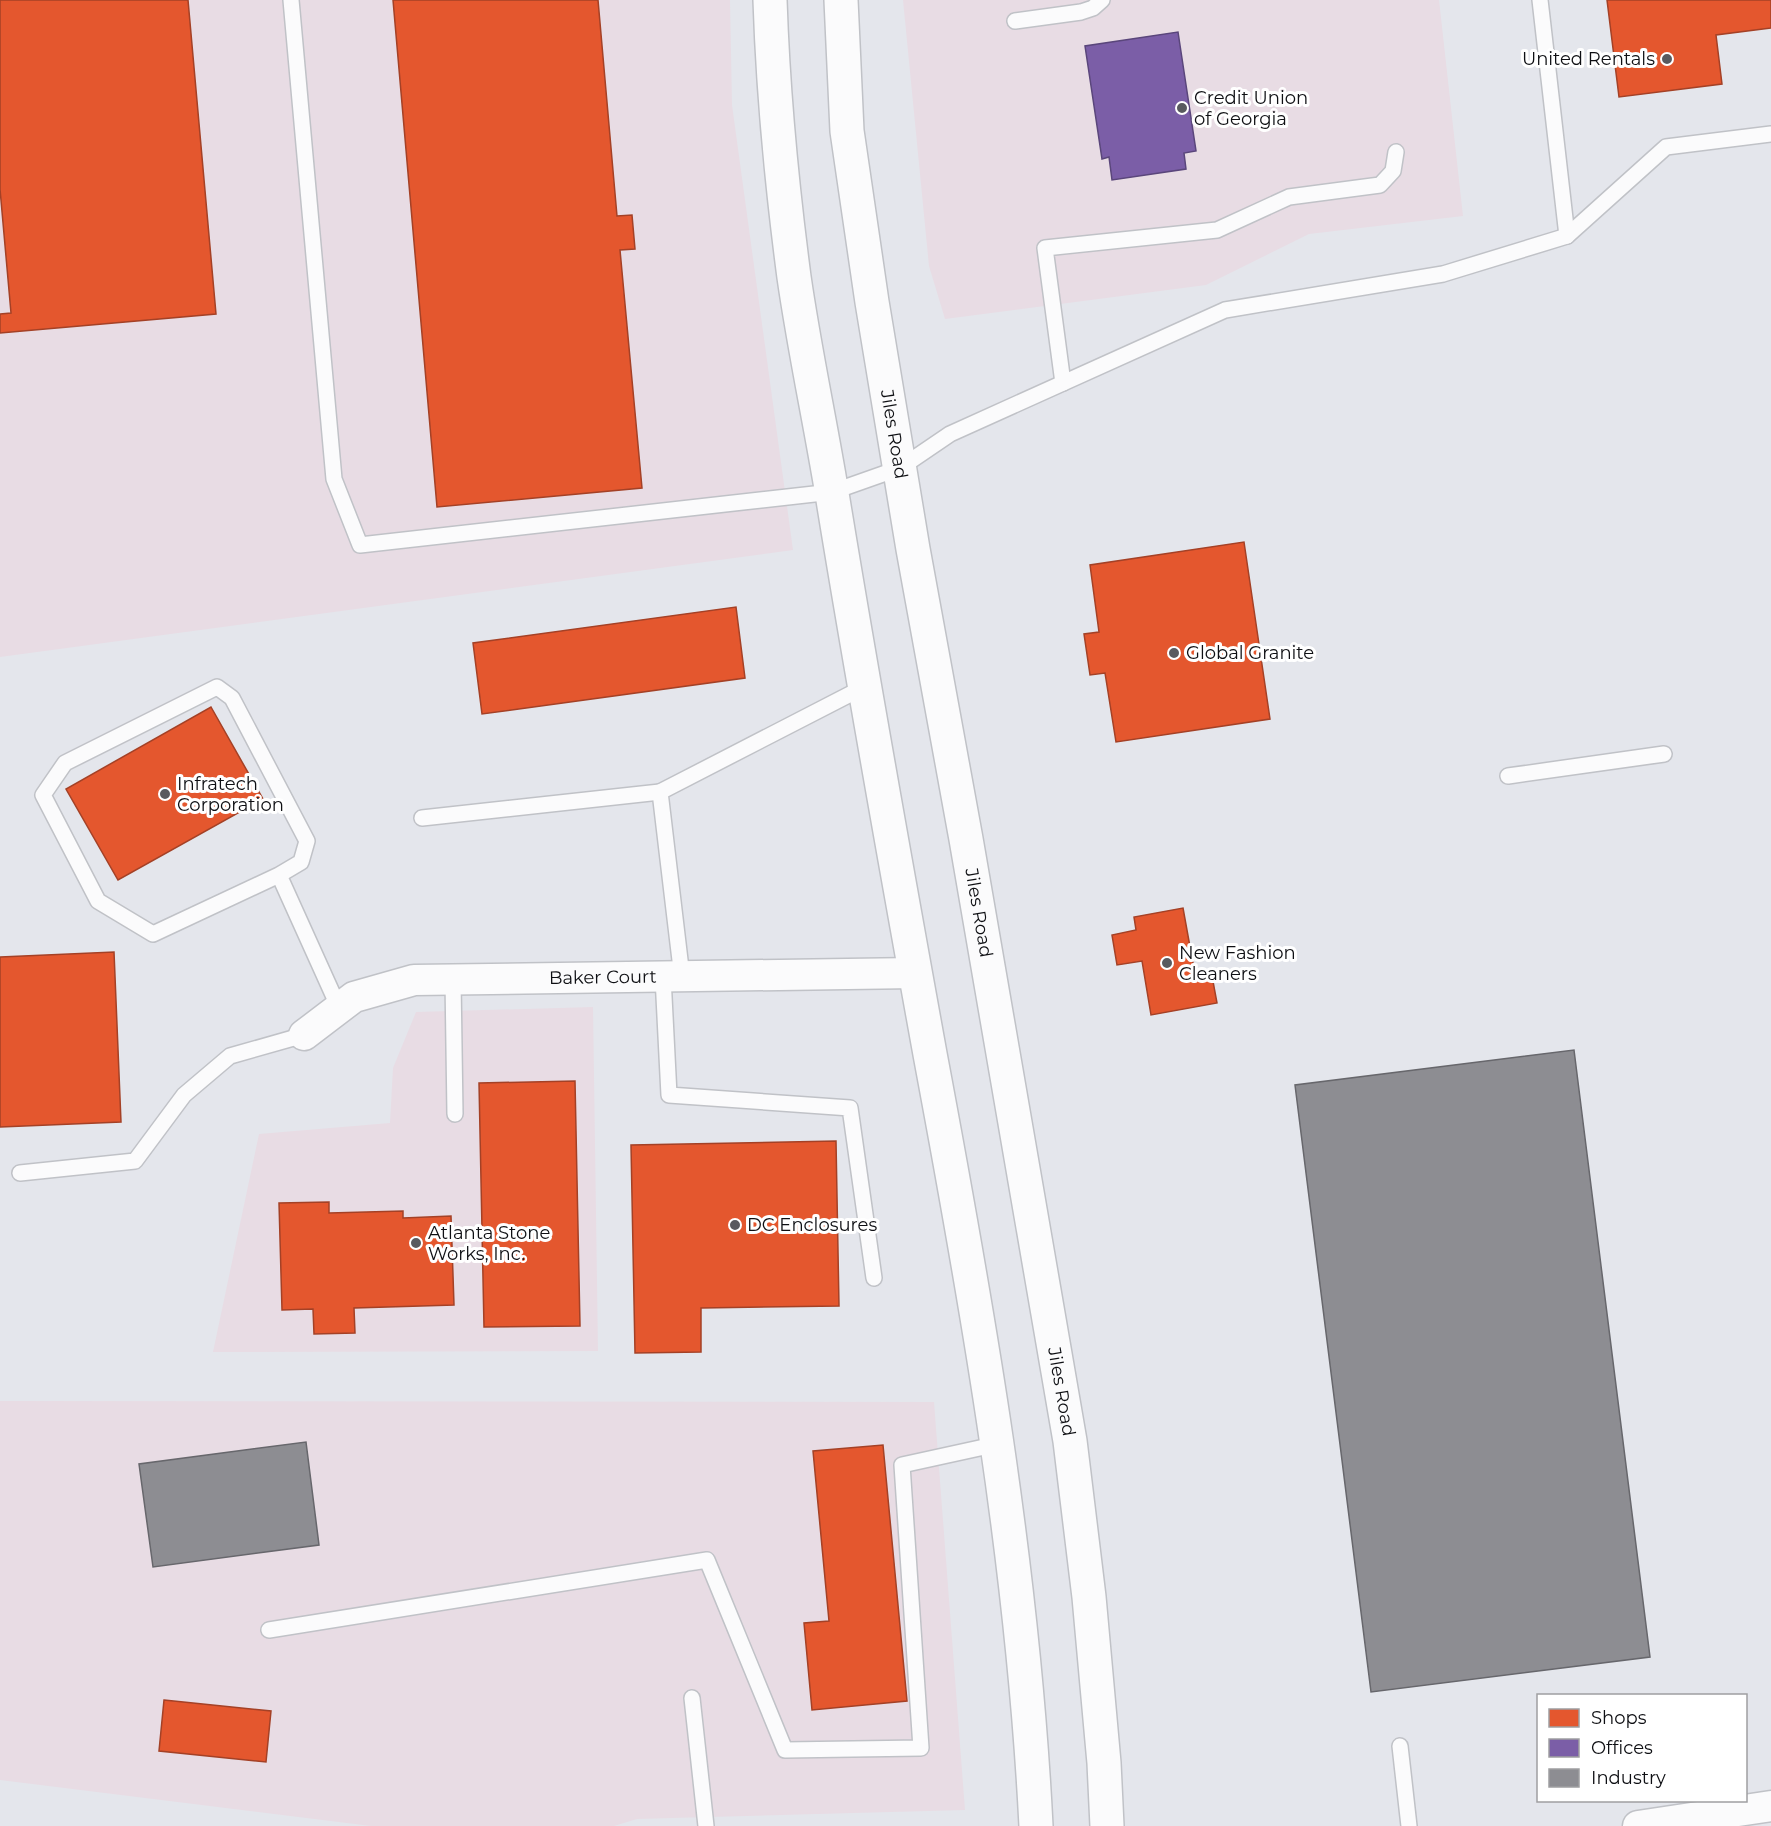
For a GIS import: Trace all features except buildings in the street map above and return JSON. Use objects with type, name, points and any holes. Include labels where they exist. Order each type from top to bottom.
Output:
[{"type":"street","points":[[770,0],[779,146],[795,280],[864,687],[957,1197],[998,1444],[1022,1644],[1036,1826]]},
{"type":"street","name":"Jiles Road","points":[[841,0],[847,131],[871,290],[1070,1441],[1089,1597],[1104,1763],[1107,1826]]},
{"type":"street","name":"Baker Court","points":[[304,1035],[354,997],[414,980],[916,973]]},
{"type":"street","points":[[1638,1826],[1681,1823],[1771,1806]]},
{"type":"lane","points":[[291,0],[334,479],[360,545],[832,492],[900,468],[950,434],[1225,310],[1443,274],[1567,236],[1666,147],[1771,134]]},
{"type":"lane","points":[[1015,21],[1081,12],[1093,8],[1102,0]]},
{"type":"lane","points":[[1540,0],[1567,236]]},
{"type":"lane","points":[[1063,383],[1045,248],[1217,230],[1289,197],[1380,185],[1393,171],[1396,152]]},
{"type":"lane","points":[[218,687],[232,698],[307,841],[301,862],[279,875],[153,934],[98,901],[43,795],[65,763],[218,687]]},
{"type":"lane","points":[[422,818],[660,792],[864,687]]},
{"type":"lane","points":[[1509,776],[1664,754]]},
{"type":"lane","points":[[660,792],[672,977],[669,1095],[850,1108],[874,1278]]},
{"type":"lane","points":[[279,875],[339,1008]]},
{"type":"lane","points":[[453,980],[455,1114]]},
{"type":"lane","points":[[20,1173],[135,1161],[184,1095],[230,1056],[304,1035]]},
{"type":"lane","points":[[268,1630],[707,1560],[784,1750],[921,1748],[902,1465],[998,1444]]},
{"type":"lane","points":[[692,1698],[706,1826]]},
{"type":"lane","points":[[1400,1746],[1409,1826]]},
{"type":"shaded area","points":[[0,0],[730,0],[732,105],[793,550],[0,657]]},
{"type":"shaded area","name":"Credit Union of Georgia","points":[[903,0],[1439,0],[1463,216],[1309,234],[1206,285],[945,319],[929,266]]},
{"type":"shaded area","name":"Atlanta Stone Works, Inc.","points":[[593,1007],[598,1351],[213,1352],[259,1134],[390,1123],[393,1068],[416,1012]]},
{"type":"shaded area","points":[[0,1401],[934,1402],[965,1810],[637,1819],[614,1826],[371,1826],[0,1780]]},
{"type":"place","name":"United Rentals","points":[[1667,59]]},
{"type":"place","name":"Credit Union of Georgia","points":[[1182,108]]},
{"type":"place","name":"Global Granite","points":[[1174,653]]},
{"type":"place","name":"Infratech Corporation","points":[[165,794]]},
{"type":"place","name":"New Fashion Cleaners","points":[[1167,963]]},
{"type":"place","name":"DC Enclosures","points":[[735,1225]]},
{"type":"place","name":"Atlanta Stone Works, Inc.","points":[[416,1243]]}]
